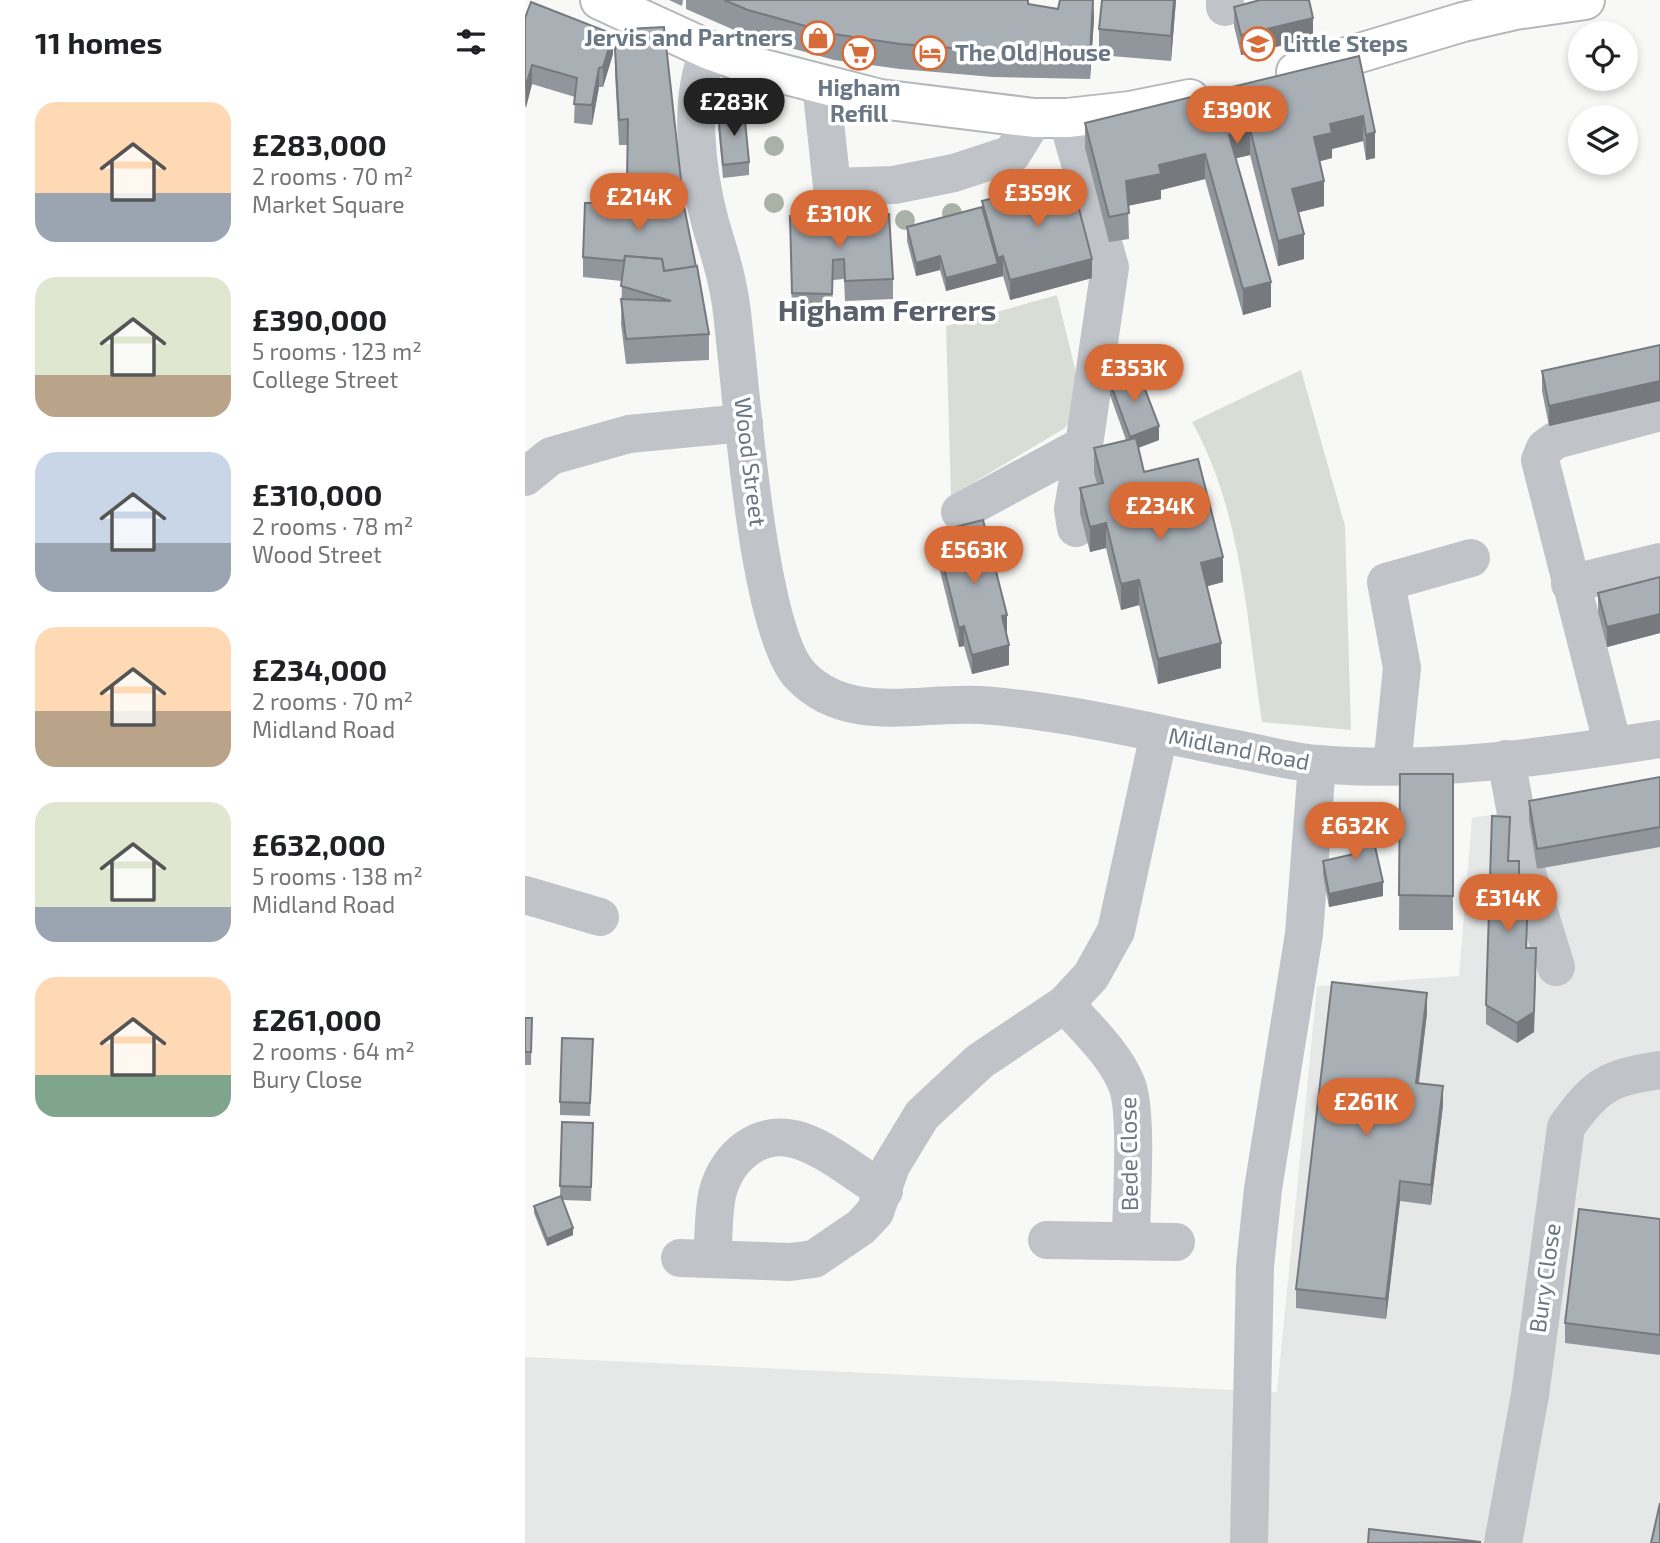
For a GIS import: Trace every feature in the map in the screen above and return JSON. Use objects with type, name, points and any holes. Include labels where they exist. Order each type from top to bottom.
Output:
[{"type":"main road","points":[[600,0],[709,50],[756,67],[929,107],[1051,118],[1130,111],[1218,92]]},
{"type":"main road","points":[[1267,79],[1327,65],[1463,22],[1515,10],[1585,0]]},
{"type":"street","name":"Wood Street","points":[[709,50],[699,72],[701,180],[728,287],[754,509],[769,595],[797,672],[821,693]]},
{"type":"street","points":[[821,84],[832,187],[894,185],[954,173],[1012,154],[1051,118],[1110,267],[1073,509],[1076,528]]},
{"type":"street","points":[[1613,746],[1540,460],[1545,448],[1556,440],[1660,412]]},
{"type":"street","points":[[525,477],[551,456],[629,434],[744,423]]},
{"type":"street","points":[[960,512],[1084,445]]},
{"type":"street","points":[[1392,766],[1402,668],[1386,582],[1471,558]]},
{"type":"street","points":[[1570,584],[1660,562]]},
{"type":"street","name":"Midland Road","points":[[821,693],[845,703],[873,707],[913,709],[981,705],[1062,716],[1317,764],[1392,766],[1550,756],[1660,739]]},
{"type":"street","points":[[884,1191],[800,1141],[773,1137],[759,1140],[738,1156],[722,1181],[696,1259],[790,1262],[814,1259],[861,1227],[875,1212],[884,1191],[891,1166],[922,1115],[980,1061],[1065,1004],[1091,976],[1116,931],[1159,734]]},
{"type":"street","points":[[1506,759],[1527,873],[1556,967]]},
{"type":"street","points":[[1249,1543],[1255,1266],[1263,1189],[1304,934],[1317,764]]},
{"type":"street","points":[[525,895],[600,917]]},
{"type":"street","name":"Bede Close","points":[[1065,1004],[1103,1045],[1128,1085],[1132,1117],[1131,1241]]},
{"type":"street","name":"Bury Close","points":[[1503,1543],[1529,1395],[1566,1127],[1589,1095],[1620,1076],[1660,1070]]},
{"type":"street","name":"Bede Close","points":[[1047,1240],[1176,1242]]},
{"type":"shaded area","points":[[1057,295],[1079,385],[1077,410],[1065,428],[951,496],[946,326]]},
{"type":"shaded area","points":[[1301,370],[1345,526],[1351,730],[1262,722],[1232,530],[1209,456],[1192,422]]},
{"type":"shaded area","points":[[1660,785],[1660,1543],[525,1543],[525,1357],[1277,1392],[1317,986],[1459,976],[1472,818]]},
{"type":"building","points":[[724,0],[1028,0],[1028,4],[1058,9],[1060,0],[1093,0],[1090,54],[993,51],[900,44],[834,34],[748,10]]},
{"type":"building","points":[[1102,0],[1174,0],[1171,36],[1099,29]]},
{"type":"building","points":[[1260,0],[1309,0],[1313,18],[1241,35],[1234,7]]},
{"type":"building","points":[[531,2],[613,34],[603,67],[599,68],[592,105],[574,104],[577,78],[532,65],[525,89],[525,18]]},
{"type":"building","points":[[664,27],[681,180],[627,181],[628,119],[619,120],[615,49],[626,29]]},
{"type":"building","points":[[1359,56],[1375,132],[1366,135],[1363,116],[1330,124],[1332,133],[1314,137],[1324,181],[1292,189],[1304,234],[1278,241],[1250,129],[1229,135],[1271,282],[1243,289],[1205,154],[1159,165],[1161,174],[1126,181],[1129,213],[1109,217],[1085,123]]},
{"type":"building","points":[[744,110],[749,162],[723,165],[718,113]]},
{"type":"building","points":[[1071,178],[1092,259],[1010,280],[1003,256],[998,258],[982,201]]},
{"type":"building","points":[[683,201],[696,267],[664,271],[662,259],[625,256],[624,261],[583,257],[585,203]]},
{"type":"building","points":[[982,207],[998,264],[946,278],[940,256],[916,263],[907,227]]},
{"type":"building","points":[[889,214],[893,279],[845,281],[844,259],[833,260],[832,294],[792,293],[790,216]]},
{"type":"building","points":[[625,256],[662,259],[664,271],[697,266],[709,334],[626,339],[621,299],[671,301],[621,286]]},
{"type":"building","points":[[1660,345],[1660,381],[1549,406],[1542,371]]},
{"type":"building","points":[[1138,371],[1159,426],[1130,437],[1110,382]]},
{"type":"building","points":[[1136,438],[1144,472],[1198,459],[1223,557],[1201,563],[1221,643],[1158,659],[1139,580],[1121,584],[1106,523],[1090,527],[1080,488],[1103,483],[1094,448]]},
{"type":"building","points":[[983,520],[1007,615],[1002,616],[1009,645],[972,655],[964,626],[959,628],[935,532]]},
{"type":"building","points":[[1660,577],[1660,614],[1607,627],[1598,593]]},
{"type":"building","points":[[1400,774],[1453,774],[1453,896],[1399,895]]},
{"type":"building","points":[[1660,777],[1660,827],[1537,849],[1529,801]]},
{"type":"building","points":[[1492,816],[1510,817],[1508,861],[1519,861],[1519,896],[1528,897],[1526,948],[1536,948],[1534,1012],[1517,1023],[1486,1005]]},
{"type":"building","points":[[1369,820],[1383,882],[1329,894],[1323,861],[1354,854],[1348,824]]},
{"type":"building","points":[[1332,982],[1427,993],[1416,1083],[1443,1086],[1431,1185],[1400,1181],[1386,1299],[1296,1289]]},
{"type":"building","points":[[525,1018],[532,1018],[531,1052],[525,1052]]},
{"type":"building","points":[[562,1038],[593,1039],[590,1103],[560,1102]]},
{"type":"building","points":[[562,1122],[593,1123],[591,1187],[560,1186]]},
{"type":"building","points":[[561,1196],[573,1228],[547,1239],[534,1206]]},
{"type":"building","points":[[1579,1209],[1660,1219],[1660,1335],[1565,1323]]},
{"type":"building","points":[[1660,1503],[1660,1543],[1651,1543]]},
{"type":"building","points":[[1369,1529],[1481,1542],[1368,1543]]},
{"type":"place","name":"Jervis and Partners","points":[[818,38]]},
{"type":"place","name":"Little Steps","points":[[1258,44]]},
{"type":"place","name":"Higham Refill","points":[[859,53]]},
{"type":"place","name":"The Old House","points":[[930,53]]},
{"type":"district","name":"Higham Ferrers","points":[[887,311]]}]
